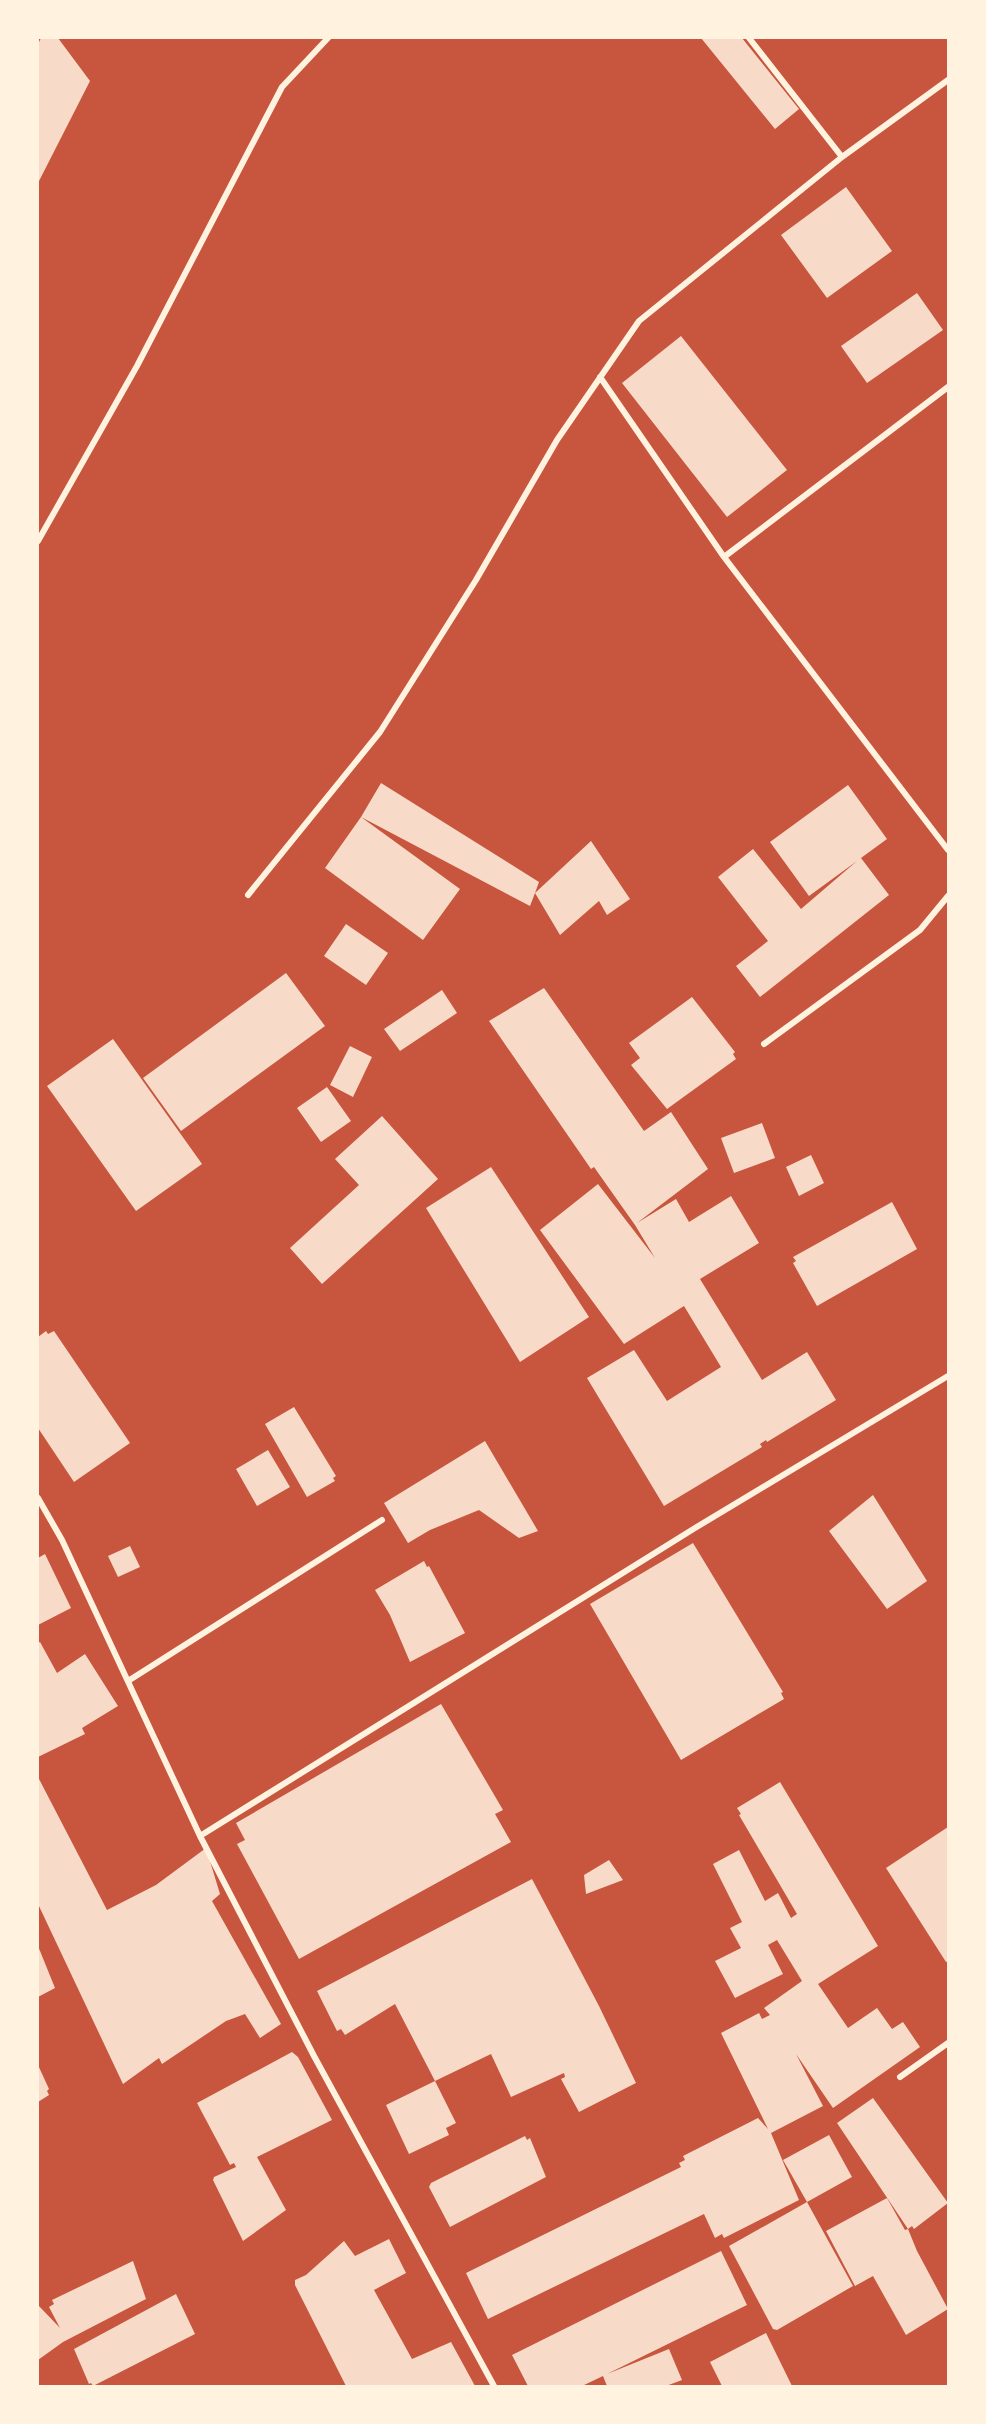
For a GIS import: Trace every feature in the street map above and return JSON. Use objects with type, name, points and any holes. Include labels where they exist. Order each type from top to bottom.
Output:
[{"type":"street","points":[[38,542],[137,366],[282,87],[328,38]]},
{"type":"street","points":[[749,38],[842,157]]},
{"type":"street","points":[[248,895],[380,732],[476,580],[557,440],[639,321],[842,157],[948,80]]},
{"type":"street","points":[[600,377],[724,557],[948,849]]},
{"type":"street","points":[[724,557],[948,387]]},
{"type":"street","points":[[764,1044],[920,930],[948,896]]},
{"type":"street","points":[[200,1836],[695,1528],[948,1376]]},
{"type":"street","points":[[38,1498],[62,1540],[200,1836],[314,2056],[494,2386]]},
{"type":"street","points":[[128,1681],[382,1520]]},
{"type":"street","points":[[900,2077],[948,2043]]},
{"type":"building","points":[[41,38],[58,38],[90,81],[38,183],[38,44]]},
{"type":"building","points":[[701,38],[742,38],[799,109],[775,129]]},
{"type":"building","points":[[846,187],[892,251],[827,298],[781,235]]},
{"type":"building","points":[[917,293],[943,330],[867,383],[841,346]]},
{"type":"building","points":[[681,336],[787,470],[727,517],[622,383]]},
{"type":"building","points":[[381,783],[539,882],[530,906],[361,817]]},
{"type":"building","points":[[848,785],[887,839],[861,858],[889,895],[760,997],[736,966],[768,941],[718,877],[753,849],[801,909],[857,861],[809,896],[770,842]]},
{"type":"building","points":[[361,817],[460,889],[423,940],[325,868]]},
{"type":"building","points":[[591,841],[630,899],[607,915],[599,901],[560,935],[535,893]]},
{"type":"building","points":[[346,924],[388,953],[366,985],[324,956]]},
{"type":"building","points":[[286,973],[325,1026],[181,1131],[143,1078]]},
{"type":"building","points":[[544,988],[644,1131],[671,1112],[708,1169],[637,1223],[676,1199],[689,1222],[731,1196],[759,1243],[700,1279],[762,1380],[807,1352],[836,1400],[767,1442],[766,1440],[760,1444],[762,1447],[664,1506],[587,1378],[634,1350],[667,1401],[721,1367],[684,1306],[624,1344],[540,1230],[598,1184],[655,1258],[635,1225],[594,1167],[591,1169],[489,1021]]},
{"type":"building","points":[[442,990],[457,1013],[400,1051],[384,1029]]},
{"type":"building","points":[[692,997],[735,1052],[733,1054],[736,1059],[667,1109],[631,1065],[640,1058],[629,1043]]},
{"type":"building","points":[[113,1039],[202,1164],[136,1211],[47,1086]]},
{"type":"building","points":[[350,1046],[372,1057],[353,1097],[330,1085]]},
{"type":"building","points":[[327,1087],[351,1121],[321,1142],[297,1108]]},
{"type":"building","points":[[382,1116],[438,1179],[322,1284],[290,1248],[359,1185],[335,1159]]},
{"type":"building","points":[[762,1123],[775,1158],[734,1173],[721,1138]]},
{"type":"building","points":[[811,1155],[824,1183],[799,1196],[786,1167]]},
{"type":"building","points":[[491,1167],[589,1317],[520,1362],[426,1208]]},
{"type":"building","points":[[892,1202],[917,1249],[817,1306],[793,1263],[796,1261],[793,1257]]},
{"type":"building","points":[[46,1331],[48,1334],[54,1331],[130,1443],[74,1482],[38,1428],[38,1337]]},
{"type":"building","points":[[294,1407],[336,1476],[333,1478],[335,1481],[307,1497],[265,1424]]},
{"type":"building","points":[[485,1441],[538,1531],[519,1538],[479,1510],[430,1530],[408,1543],[384,1503]]},
{"type":"building","points":[[268,1450],[290,1487],[257,1506],[236,1469]]},
{"type":"building","points":[[873,1495],[927,1581],[887,1609],[829,1531]]},
{"type":"building","points":[[693,1543],[783,1692],[781,1693],[784,1699],[681,1760],[590,1604]]},
{"type":"building","points":[[130,1546],[140,1567],[118,1577],[108,1556]]},
{"type":"building","points":[[45,1554],[71,1608],[38,1625],[38,1558]]},
{"type":"building","points":[[424,1561],[427,1567],[429,1566],[465,1633],[410,1662],[390,1615],[375,1590]]},
{"type":"building","points":[[40,1642],[57,1673],[85,1654],[118,1706],[82,1728],[85,1734],[38,1757],[38,1643]]},
{"type":"building","points":[[441,1704],[503,1810],[495,1814],[511,1842],[299,1959],[237,1844],[245,1840],[236,1823]]},
{"type":"building","points":[[38,1777],[107,1910],[156,1885],[206,1848],[220,1894],[212,1901],[281,2024],[260,2038],[245,2014],[226,2021],[162,2064],[159,2058],[123,2084],[38,1904]]},
{"type":"building","points":[[780,1782],[878,1946],[818,1984],[848,2028],[877,2008],[892,2029],[903,2022],[920,2047],[833,2108],[796,2054],[823,2106],[771,2133],[799,2200],[724,2238],[722,2234],[715,2238],[704,2214],[488,2319],[466,2273],[681,2167],[679,2163],[685,2160],[683,2156],[758,2118],[768,2129],[721,2033],[759,2013],[762,2019],[770,2015],[764,2008],[802,1981],[777,1940],[768,1945],[783,1974],[735,1998],[715,1961],[741,1948],[730,1928],[742,1922],[713,1864],[739,1850],[765,1901],[778,1893],[791,1918],[797,1914],[737,1808]]},
{"type":"building","points":[[948,1827],[948,1961],[946,1962],[886,1868]]},
{"type":"building","points":[[609,1860],[623,1880],[586,1894],[584,1875]]},
{"type":"building","points":[[532,1879],[599,2006],[636,2083],[579,2112],[561,2079],[565,2077],[564,2073],[511,2097],[491,2054],[435,2081],[395,2004],[345,2035],[341,2029],[337,2031],[317,1991]]},
{"type":"building","points":[[38,1946],[55,1988],[38,1997]]},
{"type":"building","points":[[292,2052],[298,2057],[332,2120],[257,2157],[286,2210],[243,2241],[213,2180],[214,2177],[236,2167],[234,2163],[230,2165],[197,2103]]},
{"type":"building","points":[[38,2065],[49,2089],[47,2091],[49,2095],[38,2102]]},
{"type":"building","points":[[435,2081],[456,2123],[446,2128],[449,2135],[409,2154],[386,2105]]},
{"type":"building","points":[[873,2098],[948,2203],[914,2229],[912,2226],[908,2229],[837,2123]]},
{"type":"building","points":[[829,2135],[852,2177],[807,2202],[783,2160]]},
{"type":"building","points":[[525,2136],[527,2140],[530,2138],[546,2177],[450,2227],[429,2187],[431,2183]]},
{"type":"building","points":[[887,2198],[905,2230],[908,2229],[948,2309],[906,2335],[873,2276],[855,2286],[826,2231]]},
{"type":"building","points":[[807,2202],[853,2286],[777,2330],[773,2329],[729,2246]]},
{"type":"building","points":[[389,2239],[406,2273],[374,2290],[412,2359],[451,2342],[475,2386],[346,2386],[295,2285],[295,2280],[306,2275],[344,2241],[355,2256]]},
{"type":"building","points":[[721,2251],[747,2305],[607,2374],[669,2349],[682,2380],[666,2386],[607,2386],[603,2376],[582,2386],[528,2386],[512,2355]]},
{"type":"building","points":[[133,2261],[146,2299],[63,2342],[38,2360],[38,2305],[60,2328],[49,2307],[54,2304],[52,2300]]},
{"type":"building","points":[[176,2294],[195,2334],[93,2386],[89,2384],[74,2349]]},
{"type":"building","points":[[766,2333],[792,2386],[722,2386],[710,2362]]}]
